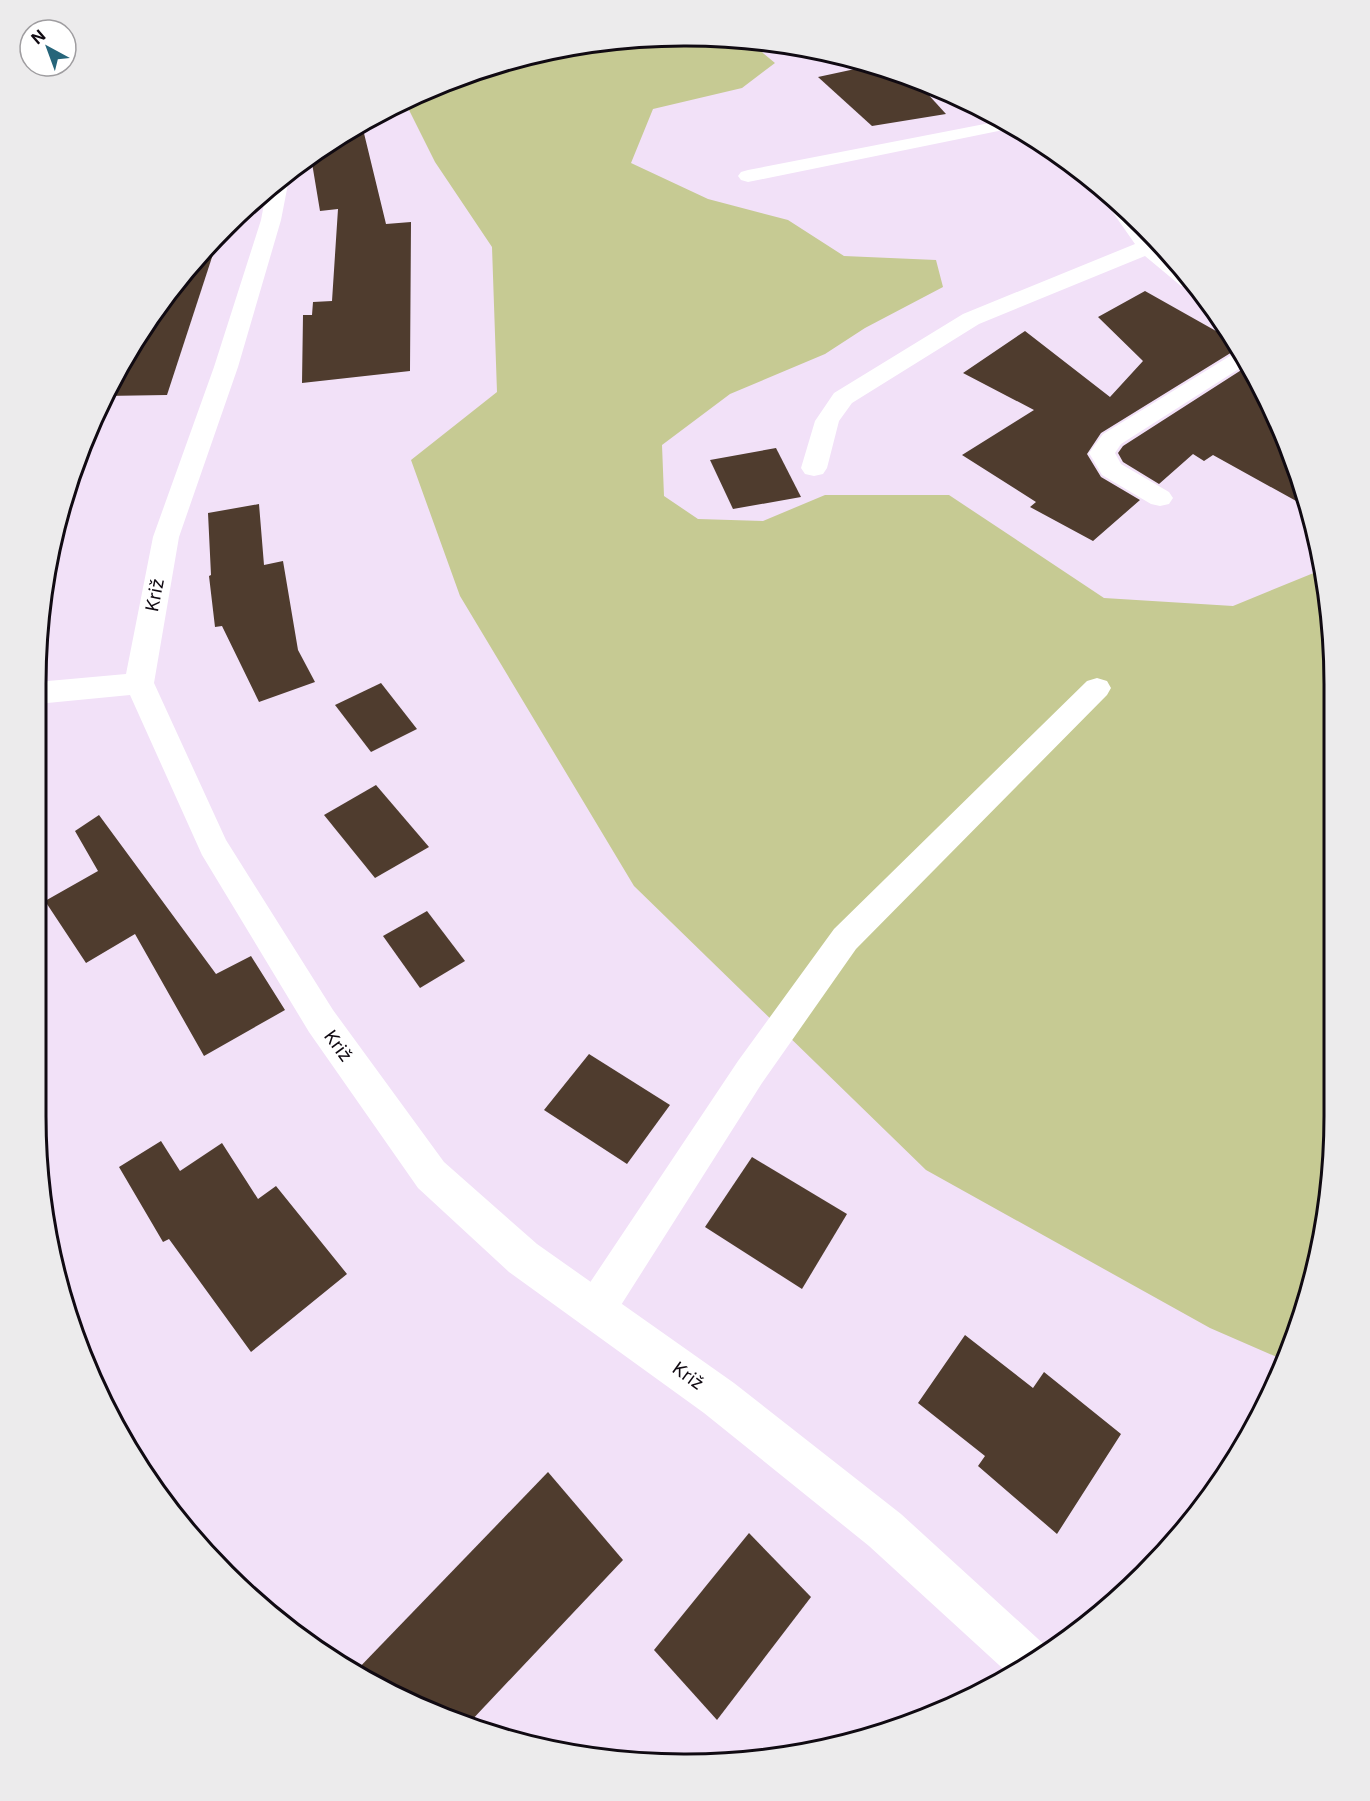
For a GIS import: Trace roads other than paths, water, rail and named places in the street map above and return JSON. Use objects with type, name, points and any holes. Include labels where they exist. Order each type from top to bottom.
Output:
[{"type":"street","name":"Križ","points":[[276,195],[272,220],[226,367],[166,537],[139,683],[213,846],[321,1021],[431,1175],[523,1258],[719,1398],[885,1530],[1024,1657]]},
{"type":"street","points":[[1143,242],[1154,253]]},
{"type":"street","points":[[814,468],[826,421],[843,398],[971,320],[1147,247]]},
{"type":"street","points":[[1160,498],[1111,469],[1102,453],[1112,439],[1235,361]]},
{"type":"street","points":[[46,692],[139,683]]},
{"type":"lane","points":[[748,176],[994,126]]},
{"type":"lane","points":[[595,1310],[750,1072],[845,939],[1097,688]]}]
